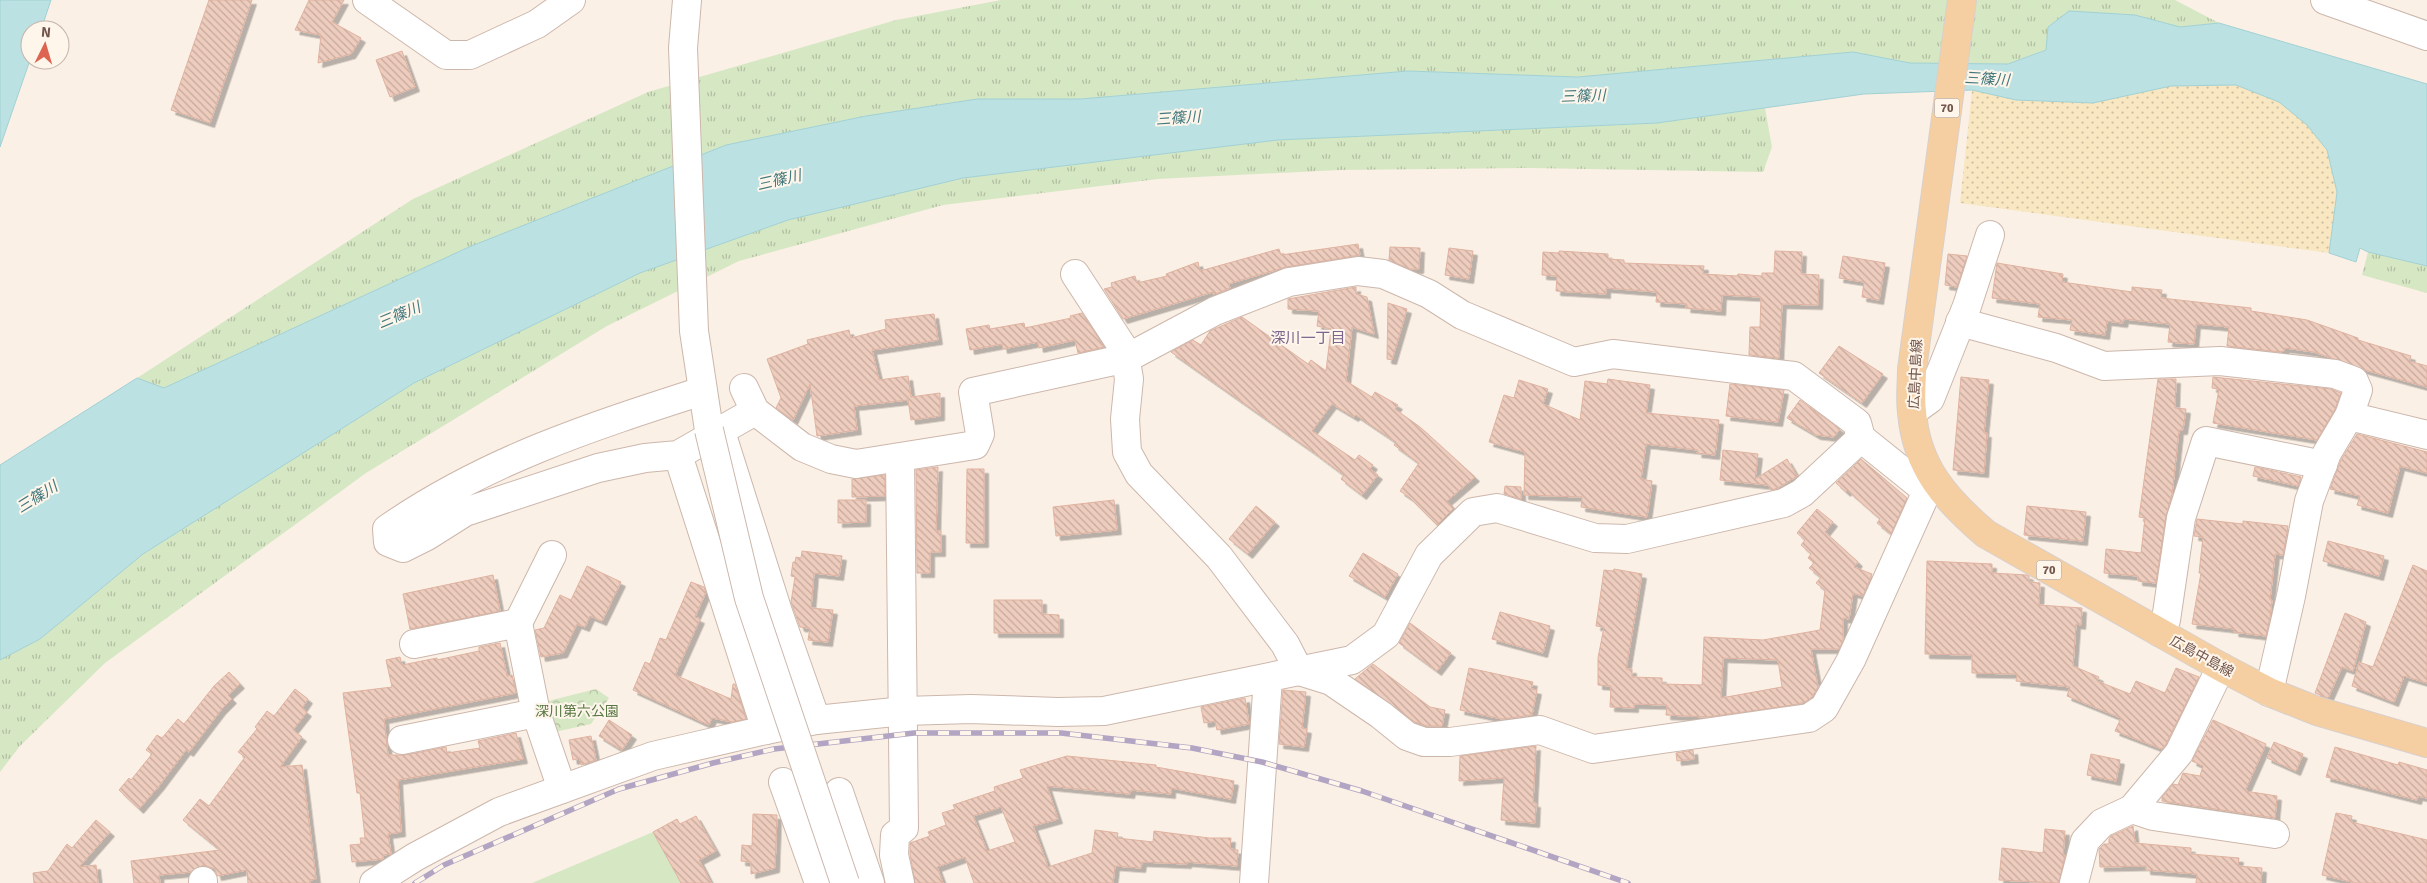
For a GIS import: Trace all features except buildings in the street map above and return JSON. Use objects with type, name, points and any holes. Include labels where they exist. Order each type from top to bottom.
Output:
[{"type":"main road","name":"広島中島線","points":[[1962,0],[1912,369],[1912,412],[1919,451],[1932,489],[1986,534],[2221,667],[2269,692],[2316,711],[2427,743]]},
{"type":"street","points":[[367,0],[446,55],[470,56],[538,24],[570,0]]},
{"type":"street","points":[[687,0],[683,48],[694,331],[702,391],[816,720]]},
{"type":"street","points":[[2325,0],[2427,36]]},
{"type":"street","points":[[1912,412],[1930,399],[1960,322],[1990,234]]},
{"type":"street","points":[[702,391],[563,436],[476,476],[426,502],[387,530],[388,542],[403,548],[428,536],[465,512],[598,468],[645,458],[678,455],[715,431],[749,399],[802,447],[831,459],[856,464],[975,445],[980,434],[973,392],[1128,358],[1215,311],[1289,282],[1358,271],[1383,274],[1430,294],[1462,315],[1574,362],[1613,354],[1794,376],[1857,423],[1861,438],[1932,489],[1851,660],[1824,708],[1809,718],[1593,749],[1540,730],[1450,742],[1424,742],[1407,736],[1381,715],[1331,682],[1299,672],[1285,644],[1219,557],[1139,474],[1127,452],[1124,418],[1129,379],[1128,358],[1075,274]]},
{"type":"street","points":[[1960,322],[2056,348],[2104,366],[2220,361],[2335,374],[2354,380],[2358,390],[2349,416],[2327,453],[2309,501],[2291,596],[2269,692]]},
{"type":"street","points":[[2349,416],[2427,435]]},
{"type":"street","points":[[715,431],[749,598],[845,883]]},
{"type":"street","points":[[374,883],[416,857],[499,812],[653,756],[766,730],[816,720],[904,711],[971,709],[1058,712],[1104,710],[1352,660],[1386,635],[1430,554],[1473,512],[1497,508],[1595,538],[1627,539],[1784,503],[1802,493],[1861,438]]},
{"type":"street","points":[[2159,632],[2166,620],[2182,518],[2206,441],[2323,465]]},
{"type":"street","points":[[678,455],[766,730]]},
{"type":"street","points":[[900,458],[904,828],[895,835],[894,855],[900,883]]},
{"type":"street","points":[[552,555],[518,623],[536,713],[562,789]]},
{"type":"street","points":[[414,644],[518,623]]},
{"type":"street","points":[[2074,883],[2085,841],[2102,823],[2132,809],[2180,753],[2221,667]]},
{"type":"street","points":[[1254,883],[1268,678]]},
{"type":"street","points":[[402,740],[536,713]]},
{"type":"street","points":[[783,782],[819,883]]},
{"type":"street","points":[[839,792],[870,883]]},
{"type":"street","points":[[2132,809],[2153,816],[2275,834]]},
{"type":"green space","points":[[1001,0],[2175,0],[2219,23],[2180,27],[2135,15],[2008,64],[1910,63],[1853,52],[1578,77],[1408,71],[1081,99],[977,99],[866,116],[726,145],[469,247],[164,388],[137,378],[413,199],[648,92],[896,20]]},
{"type":"green space","points":[[1765,108],[1772,147],[1763,172],[1531,168],[1340,170],[1158,179],[943,205],[739,261],[607,326],[366,473],[105,663],[20,746],[0,772],[0,660],[40,639],[143,554],[414,383],[640,273],[788,220],[963,178],[1278,140],[1657,123]]},
{"type":"green space","points":[[2368,252],[2427,266],[2427,293],[2362,275]]},
{"type":"green space","name":"深川第六公園","points":[[596,689],[609,698],[591,724],[550,733],[544,702]]},
{"type":"green space","points":[[653,832],[681,883],[532,883]]},
{"type":"sand","points":[[2236,85],[2279,102],[2307,125],[2327,150],[2337,192],[2329,253],[1960,203],[1972,90],[2016,100],[2093,103],[2171,86]]},
{"type":"water","points":[[0,0],[51,0],[44,20],[20,20],[20,70],[27,70],[0,147]]},
{"type":"water","name":"三篠川","points":[[2069,11],[2135,15],[2180,27],[2219,23],[2427,84],[2427,266],[2368,252],[2360,248],[2356,262],[2329,253],[2337,192],[2327,150],[2307,125],[2279,102],[2236,85],[2171,86],[2093,103],[2016,100],[1972,90],[1864,94],[1657,123],[1278,140],[963,178],[788,220],[640,273],[414,383],[143,554],[40,639],[0,660],[0,465],[137,378],[164,388],[469,247],[726,145],[866,116],[977,99],[1081,99],[1408,71],[1578,77],[1853,52],[1910,63],[2008,64],[2046,50],[2048,27]]},
{"type":"railway","points":[[415,883],[444,865],[619,789],[713,763],[774,749],[914,733],[1061,733],[1192,748],[1262,762],[1362,791],[1628,883]]},
{"type":"district","name":"深川一丁目","points":[[1308,338]]}]
